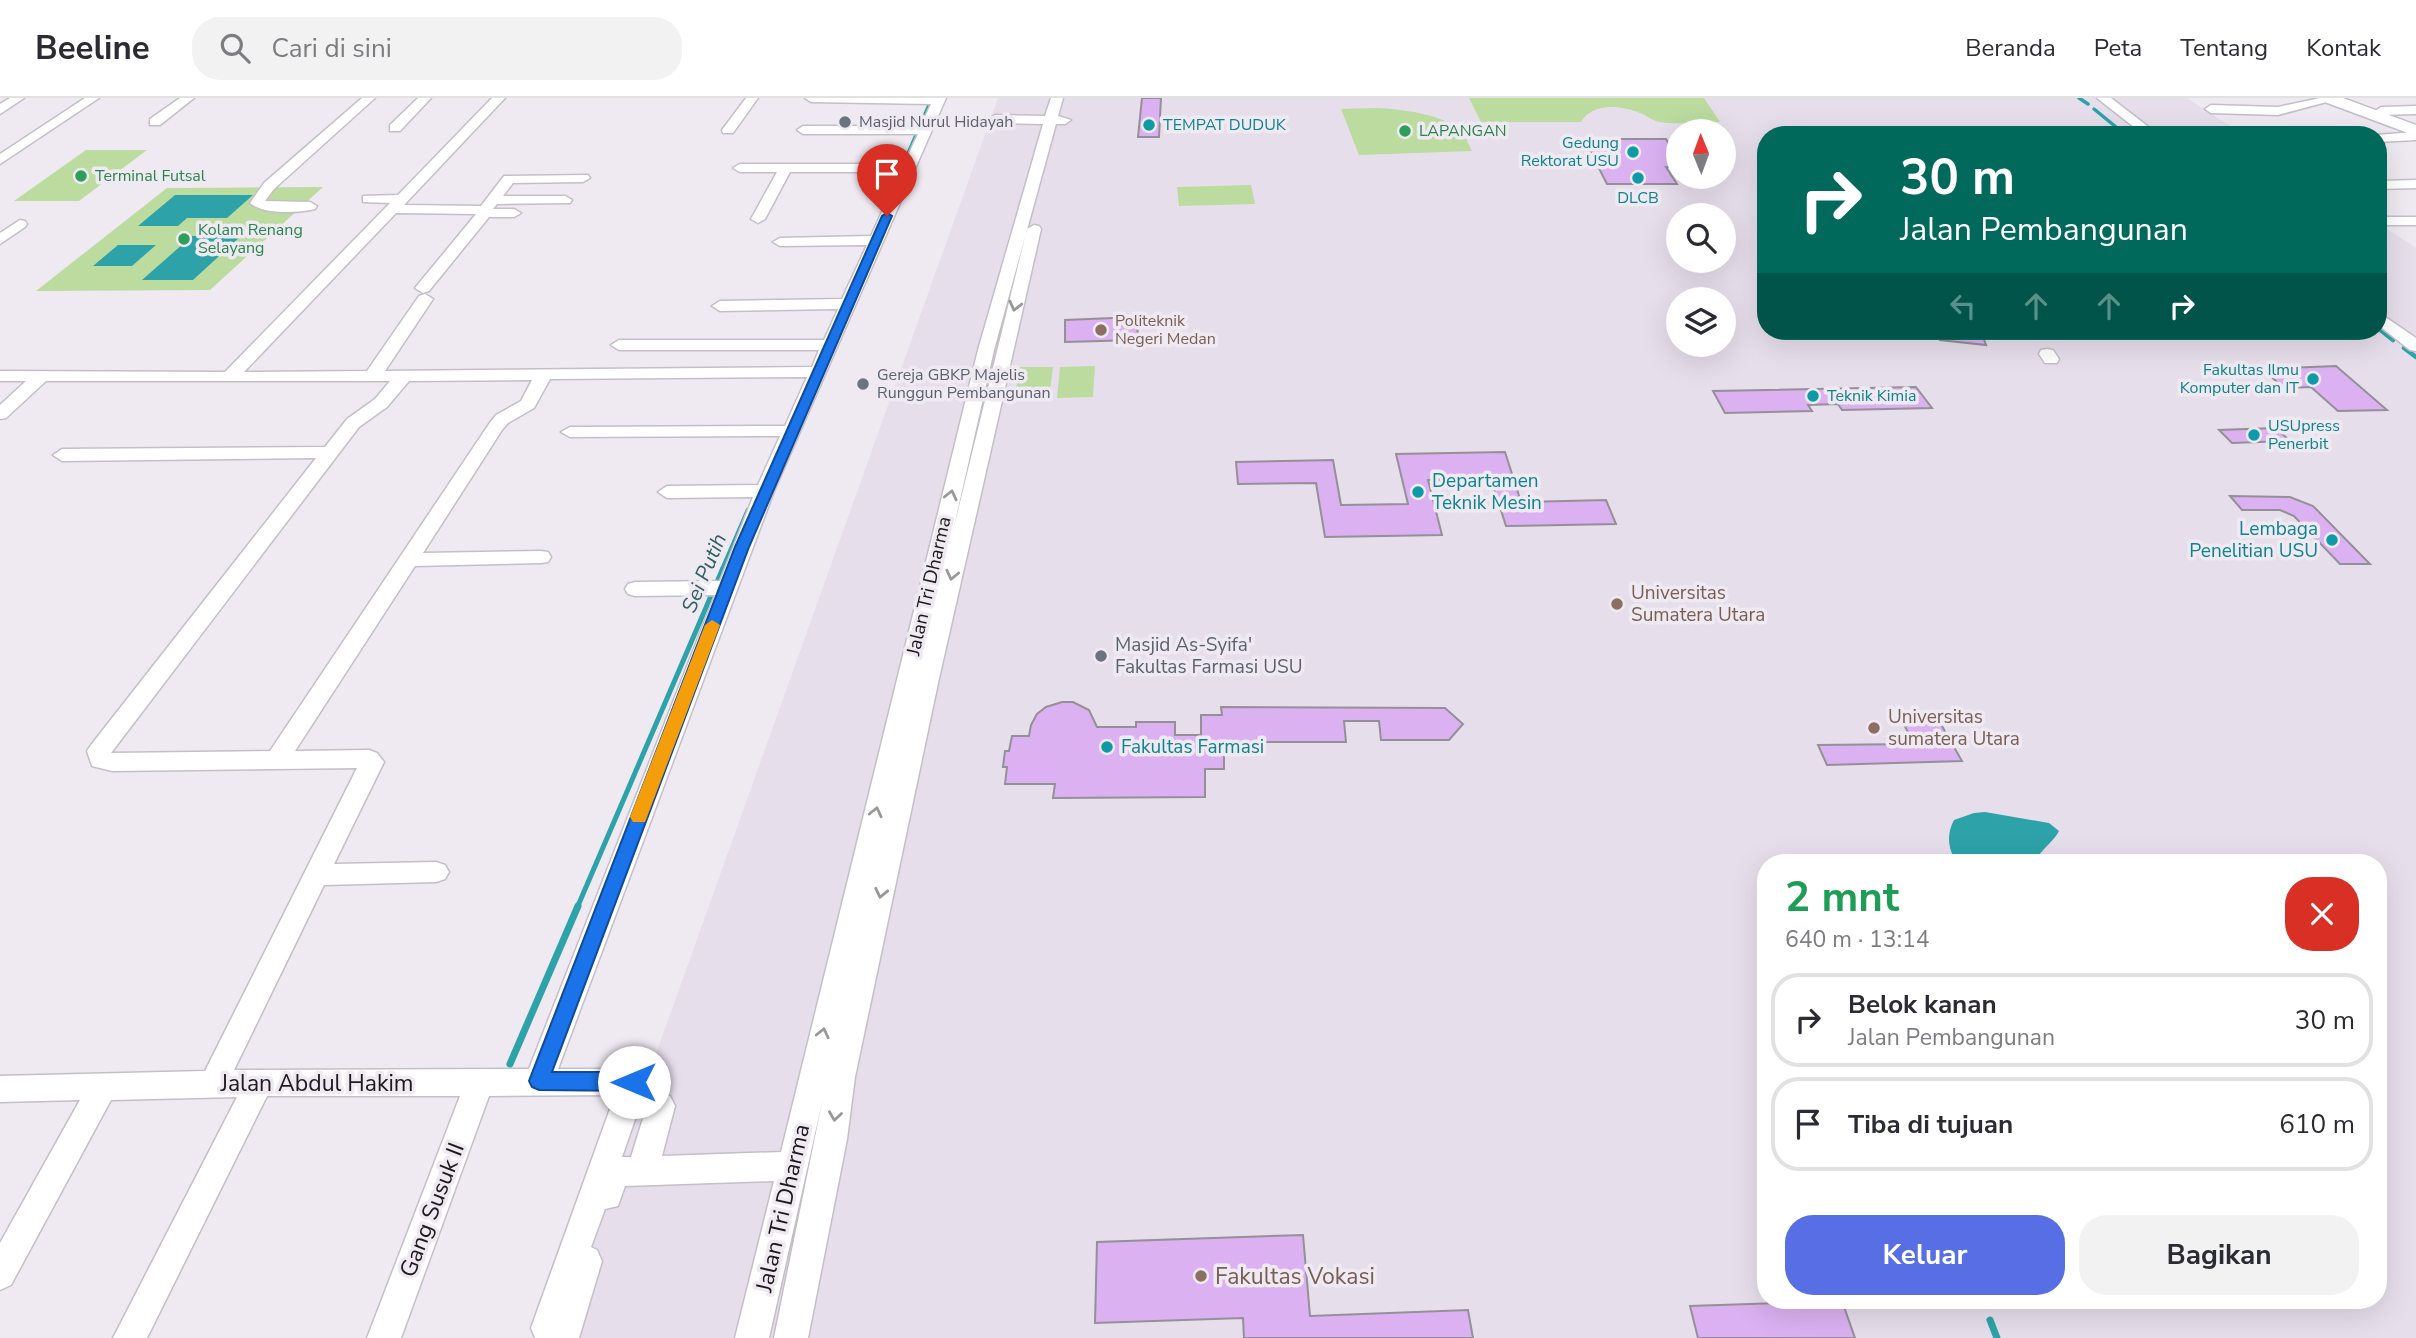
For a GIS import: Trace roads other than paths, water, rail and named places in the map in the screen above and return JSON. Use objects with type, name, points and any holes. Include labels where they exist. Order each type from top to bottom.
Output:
[{"type":"main road","points":[[2335,98],[2381,111],[2416,125]]},
{"type":"main road","points":[[2335,98],[2416,131]]},
{"type":"street","points":[[0,110],[18,98]]},
{"type":"street","points":[[0,160],[93,98]]},
{"type":"street","points":[[155,122],[188,98]]},
{"type":"street","points":[[346,113],[358,98]]},
{"type":"street","points":[[310,206],[260,205],[257,203],[269,186],[260,185],[346,113],[369,98]]},
{"type":"street","points":[[396,128],[425,98]]},
{"type":"street","points":[[230,377],[499,98]]},
{"type":"street","points":[[728,130],[752,98]]},
{"type":"street","points":[[539,1081],[717,588],[935,99],[811,98]]},
{"type":"street","points":[[2089,98],[2106,104],[2139,126]]},
{"type":"street","points":[[2211,109],[2289,110],[2335,98]]},
{"type":"street","points":[[2106,104],[2129,126]]},
{"type":"street","points":[[995,119],[1061,109]]},
{"type":"street","name":"Jalan Tri Dharma","points":[[793,1325],[832,1139],[837,1077],[992,327],[1061,109]]},
{"type":"street","points":[[2381,111],[2416,110]]},
{"type":"street","points":[[803,130],[920,130]]},
{"type":"street","points":[[2387,138],[2416,136]]},
{"type":"street","points":[[740,168],[903,168]]},
{"type":"street","points":[[758,219],[785,169]]},
{"type":"street","points":[[373,375],[424,293],[511,178],[583,178]]},
{"type":"street","points":[[2387,185],[2416,184]]},
{"type":"street","points":[[368,199],[396,204],[487,207],[565,200]]},
{"type":"street","points":[[487,207],[514,214]]},
{"type":"street","points":[[2387,221],[2416,221]]},
{"type":"street","points":[[0,240],[20,224]]},
{"type":"street","points":[[780,242],[872,240]]},
{"type":"street","points":[[0,248],[20,248]]},
{"type":"street","points":[[720,306],[844,304]]},
{"type":"street","points":[[2387,315],[2416,342]]},
{"type":"street","points":[[619,345],[826,345]]},
{"type":"street","points":[[0,376],[230,377],[812,372]]},
{"type":"street","points":[[213,1084],[372,762],[369,759],[112,762],[98,757],[99,751],[330,452],[356,420],[381,403],[404,374]]},
{"type":"street","points":[[277,760],[495,428],[502,419],[528,404],[544,374]]},
{"type":"street","points":[[0,414],[43,376]]},
{"type":"street","points":[[570,432],[786,431]]},
{"type":"street","points":[[62,455],[330,452]]},
{"type":"street","points":[[667,492],[760,491]]},
{"type":"street","points":[[406,560],[541,557]]},
{"type":"street","points":[[635,589],[717,588]]},
{"type":"street","points":[[317,875],[436,872]]},
{"type":"street","name":"Jalan Tri Dharma","points":[[755,1327],[793,1167],[837,1077]]},
{"type":"street","name":"Gang Susuk II","points":[[384,1338],[480,1082]]},
{"type":"street","name":"Jalan Abdul Hakim","points":[[0,1089],[259,1083],[634,1082],[554,1333]]},
{"type":"street","points":[[130,1338],[259,1083]]},
{"type":"street","points":[[0,1274],[103,1087]]},
{"type":"street","points":[[643,1170],[660,1106]]},
{"type":"street","points":[[554,1333],[614,1171],[793,1167]]},
{"type":"street","points":[[755,1327],[793,1325]]},
{"type":"water","points":[[175,195],[253,195],[227,218],[187,218],[178,226],[138,226]]},
{"type":"water","points":[[192,236],[241,236],[193,280],[142,280]]},
{"type":"water","points":[[118,245],[156,245],[132,266],[93,266]]},
{"type":"water","points":[[1985,812],[2049,823],[2059,831],[2040,854],[1953,854],[1949,842],[1954,820]]},
{"type":"waterway","name":"Sei Putih","points":[[883,211],[932,98]]},
{"type":"waterway","points":[[2079,98],[2088,104]]},
{"type":"waterway","points":[[2094,109],[2115,126]]},
{"type":"waterway","points":[[2387,335],[2393,340]]},
{"type":"waterway","points":[[2404,348],[2416,357]]},
{"type":"waterway","name":"Sei Putih","points":[[722,570],[748,510]]},
{"type":"waterway","name":"Sei Putih","points":[[577,908],[723,568]]},
{"type":"waterway","name":"Sei Putih","points":[[510,1064],[578,906]]},
{"type":"waterway","points":[[1990,1320],[1997,1338]]},
{"type":"place","name":"Masjid Nurul Hidayah","points":[[845,122]]},
{"type":"place","name":"TEMPAT DUDUK","points":[[1149,125]]},
{"type":"place","name":"LAPANGAN","points":[[1405,131]]},
{"type":"place","name":"Gedung Rektorat USU","points":[[1633,152]]},
{"type":"place","name":"Terminal Futsal","points":[[81,176]]},
{"type":"place","name":"DLCB","points":[[1638,178]]},
{"type":"place","name":"Kolam Renang Selayang","points":[[184,239]]},
{"type":"place","name":"Politeknik Negeri Medan","points":[[1101,330]]},
{"type":"place","name":"Fakultas Ilmu Komputer dan IT","points":[[2313,379]]},
{"type":"place","name":"Gereja GBKP Majelis Runggun Pembangunan","points":[[863,384]]},
{"type":"place","name":"Teknik Kimia","points":[[1813,396]]},
{"type":"place","name":"USUpress Penerbit","points":[[2254,435]]},
{"type":"place","name":"Departamen Teknik Mesin","points":[[1418,492]]},
{"type":"place","name":"Lembaga Penelitian USU","points":[[2332,540]]},
{"type":"place","name":"Universitas Sumatera Utara","points":[[1617,604]]},
{"type":"place","name":"Masjid As-Syifa' Fakultas Farmasi USU","points":[[1101,656]]},
{"type":"place","name":"Universitas sumatera Utara","points":[[1874,728]]},
{"type":"place","name":"Fakultas Farmasi","points":[[1107,747]]},
{"type":"place","name":"Fakultas Vokasi","points":[[1201,1276]]}]
